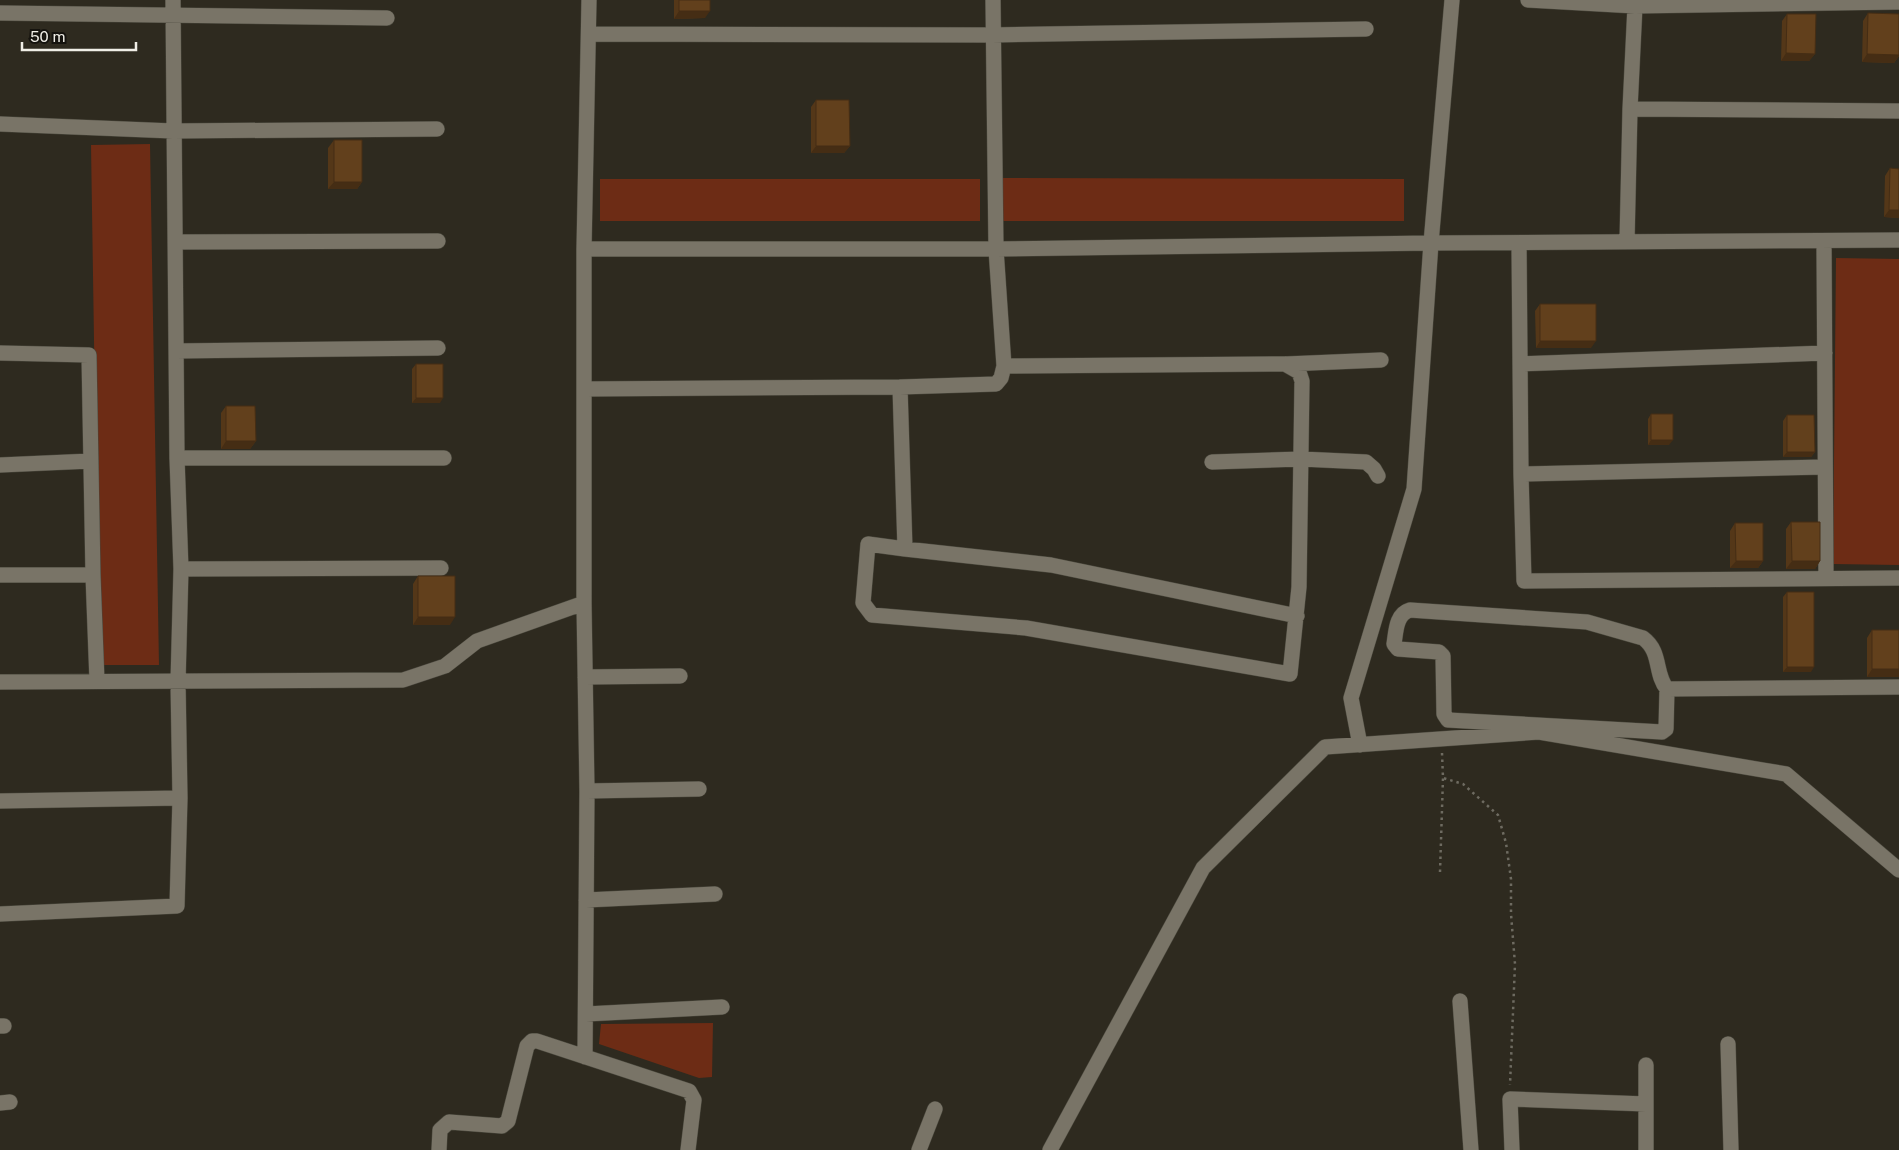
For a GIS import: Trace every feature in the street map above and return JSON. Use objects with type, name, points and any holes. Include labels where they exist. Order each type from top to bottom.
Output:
[{"type":"street","points":[[0,914],[177,906],[180,798],[178,682],[181,569],[177,458],[173,0]]},
{"type":"street","points":[[585,1057],[587,791],[584,603],[584,248],[589,0]]},
{"type":"street","points":[[584,389],[900,387],[996,384],[1001,378],[1004,366],[996,249],[993,0]]},
{"type":"street","points":[[1360,745],[1352,698],[1414,489],[1431,243],[1452,0]]},
{"type":"street","points":[[1528,0],[1635,6],[1899,2]]},
{"type":"street","points":[[1627,242],[1630,109],[1635,6]]},
{"type":"street","points":[[0,13],[387,18]]},
{"type":"street","points":[[589,34],[992,35],[1366,29]]},
{"type":"street","points":[[1630,109],[1899,111]]},
{"type":"street","points":[[0,124],[173,131],[437,129]]},
{"type":"street","points":[[584,248],[996,249],[1431,243],[1899,240]]},
{"type":"street","points":[[175,242],[438,241]]},
{"type":"street","points":[[1824,241],[1826,578]]},
{"type":"street","points":[[1519,243],[1524,581],[1899,578]]},
{"type":"street","points":[[176,351],[438,348]]},
{"type":"street","points":[[0,353],[89,354],[97,681]]},
{"type":"street","points":[[1520,364],[1825,353]]},
{"type":"street","points":[[1004,366],[1285,364],[1382,360]]},
{"type":"street","points":[[1285,364],[1299,372],[1302,381],[1299,587],[1297,616],[1290,674],[1026,628],[872,615],[863,603],[868,544],[1051,565],[1297,616]]},
{"type":"street","points":[[900,387],[905,549]]},
{"type":"street","points":[[177,458],[444,458]]},
{"type":"street","points":[[1212,462],[1300,459],[1366,462],[1374,469],[1378,476]]},
{"type":"street","points":[[0,465],[91,461]]},
{"type":"street","points":[[1521,474],[1826,467]]},
{"type":"street","points":[[181,569],[441,568]]},
{"type":"street","points":[[0,575],[93,575]]},
{"type":"street","points":[[0,682],[403,680],[445,666],[477,641],[584,603]]},
{"type":"street","points":[[1410,610],[1587,622],[1643,638],[1650,643],[1655,651],[1663,684],[1667,689],[1666,729],[1662,732],[1448,720],[1444,714],[1443,656],[1439,652],[1398,650],[1394,644],[1396,628],[1400,617],[1404,612],[1410,610]]},
{"type":"street","points":[[585,677],[680,676]]},
{"type":"street","points":[[1667,689],[1899,687]]},
{"type":"street","points":[[1050,1150],[1202,868],[1325,747],[1539,732],[1786,774],[1899,870]]},
{"type":"street","points":[[587,791],[699,789]]},
{"type":"street","points":[[0,801],[180,798]]},
{"type":"street","points":[[586,900],[715,894]]},
{"type":"street","points":[[1460,1001],[1471,1150]]},
{"type":"street","points":[[586,1014],[722,1007]]},
{"type":"street","points":[[439,1150],[440,1130],[449,1122],[502,1126],[508,1121],[528,1046],[532,1041],[538,1041],[689,1091],[694,1100],[688,1150]]},
{"type":"street","points":[[1728,1044],[1731,1150]]},
{"type":"street","points":[[1646,1066],[1646,1150]]},
{"type":"street","points":[[1512,1150],[1510,1099],[1646,1104]]},
{"type":"street","points":[[919,1150],[935,1109]]},
{"type":"path","points":[[1440,872],[1442,739]]},
{"type":"path","points":[[1442,778],[1463,784],[1498,815],[1506,843],[1511,879],[1511,914],[1515,964],[1510,1099]]},
{"type":"shaded area","points":[[150,144],[159,665],[99,665],[91,145]]},
{"type":"shaded area","points":[[1002,178],[1404,179],[1404,221],[1002,221]]},
{"type":"shaded area","points":[[600,179],[980,179],[980,221],[600,221]]},
{"type":"shaded area","points":[[1836,258],[1899,259],[1899,565],[1833,564]]},
{"type":"shaded area","points":[[713,1023],[712,1077],[699,1078],[599,1044],[601,1024]]},
{"type":"building","points":[[679,0],[710,0],[710,11],[679,11]]},
{"type":"building","points":[[1868,13],[1899,14],[1899,55],[1867,54]]},
{"type":"building","points":[[1787,14],[1816,14],[1815,54],[1786,53]]},
{"type":"building","points":[[816,100],[849,100],[850,146],[816,146]]},
{"type":"building","points":[[334,140],[362,140],[362,182],[334,182]]},
{"type":"building","points":[[1890,168],[1899,169],[1899,210],[1889,210]]},
{"type":"building","points":[[1540,304],[1596,304],[1596,341],[1540,341]]},
{"type":"building","points":[[416,364],[443,364],[443,398],[416,398]]},
{"type":"building","points":[[226,406],[255,406],[256,441],[226,441]]},
{"type":"building","points":[[1651,414],[1673,414],[1673,440],[1651,440]]},
{"type":"building","points":[[1787,415],[1814,415],[1815,452],[1787,452]]},
{"type":"building","points":[[1791,522],[1820,522],[1820,561],[1792,561]]},
{"type":"building","points":[[1735,523],[1763,523],[1763,561],[1736,561]]},
{"type":"building","points":[[418,576],[455,576],[455,617],[418,617]]},
{"type":"building","points":[[1787,592],[1814,592],[1814,667],[1787,667]]},
{"type":"building","points":[[1872,630],[1899,630],[1899,669],[1872,669]]}]
